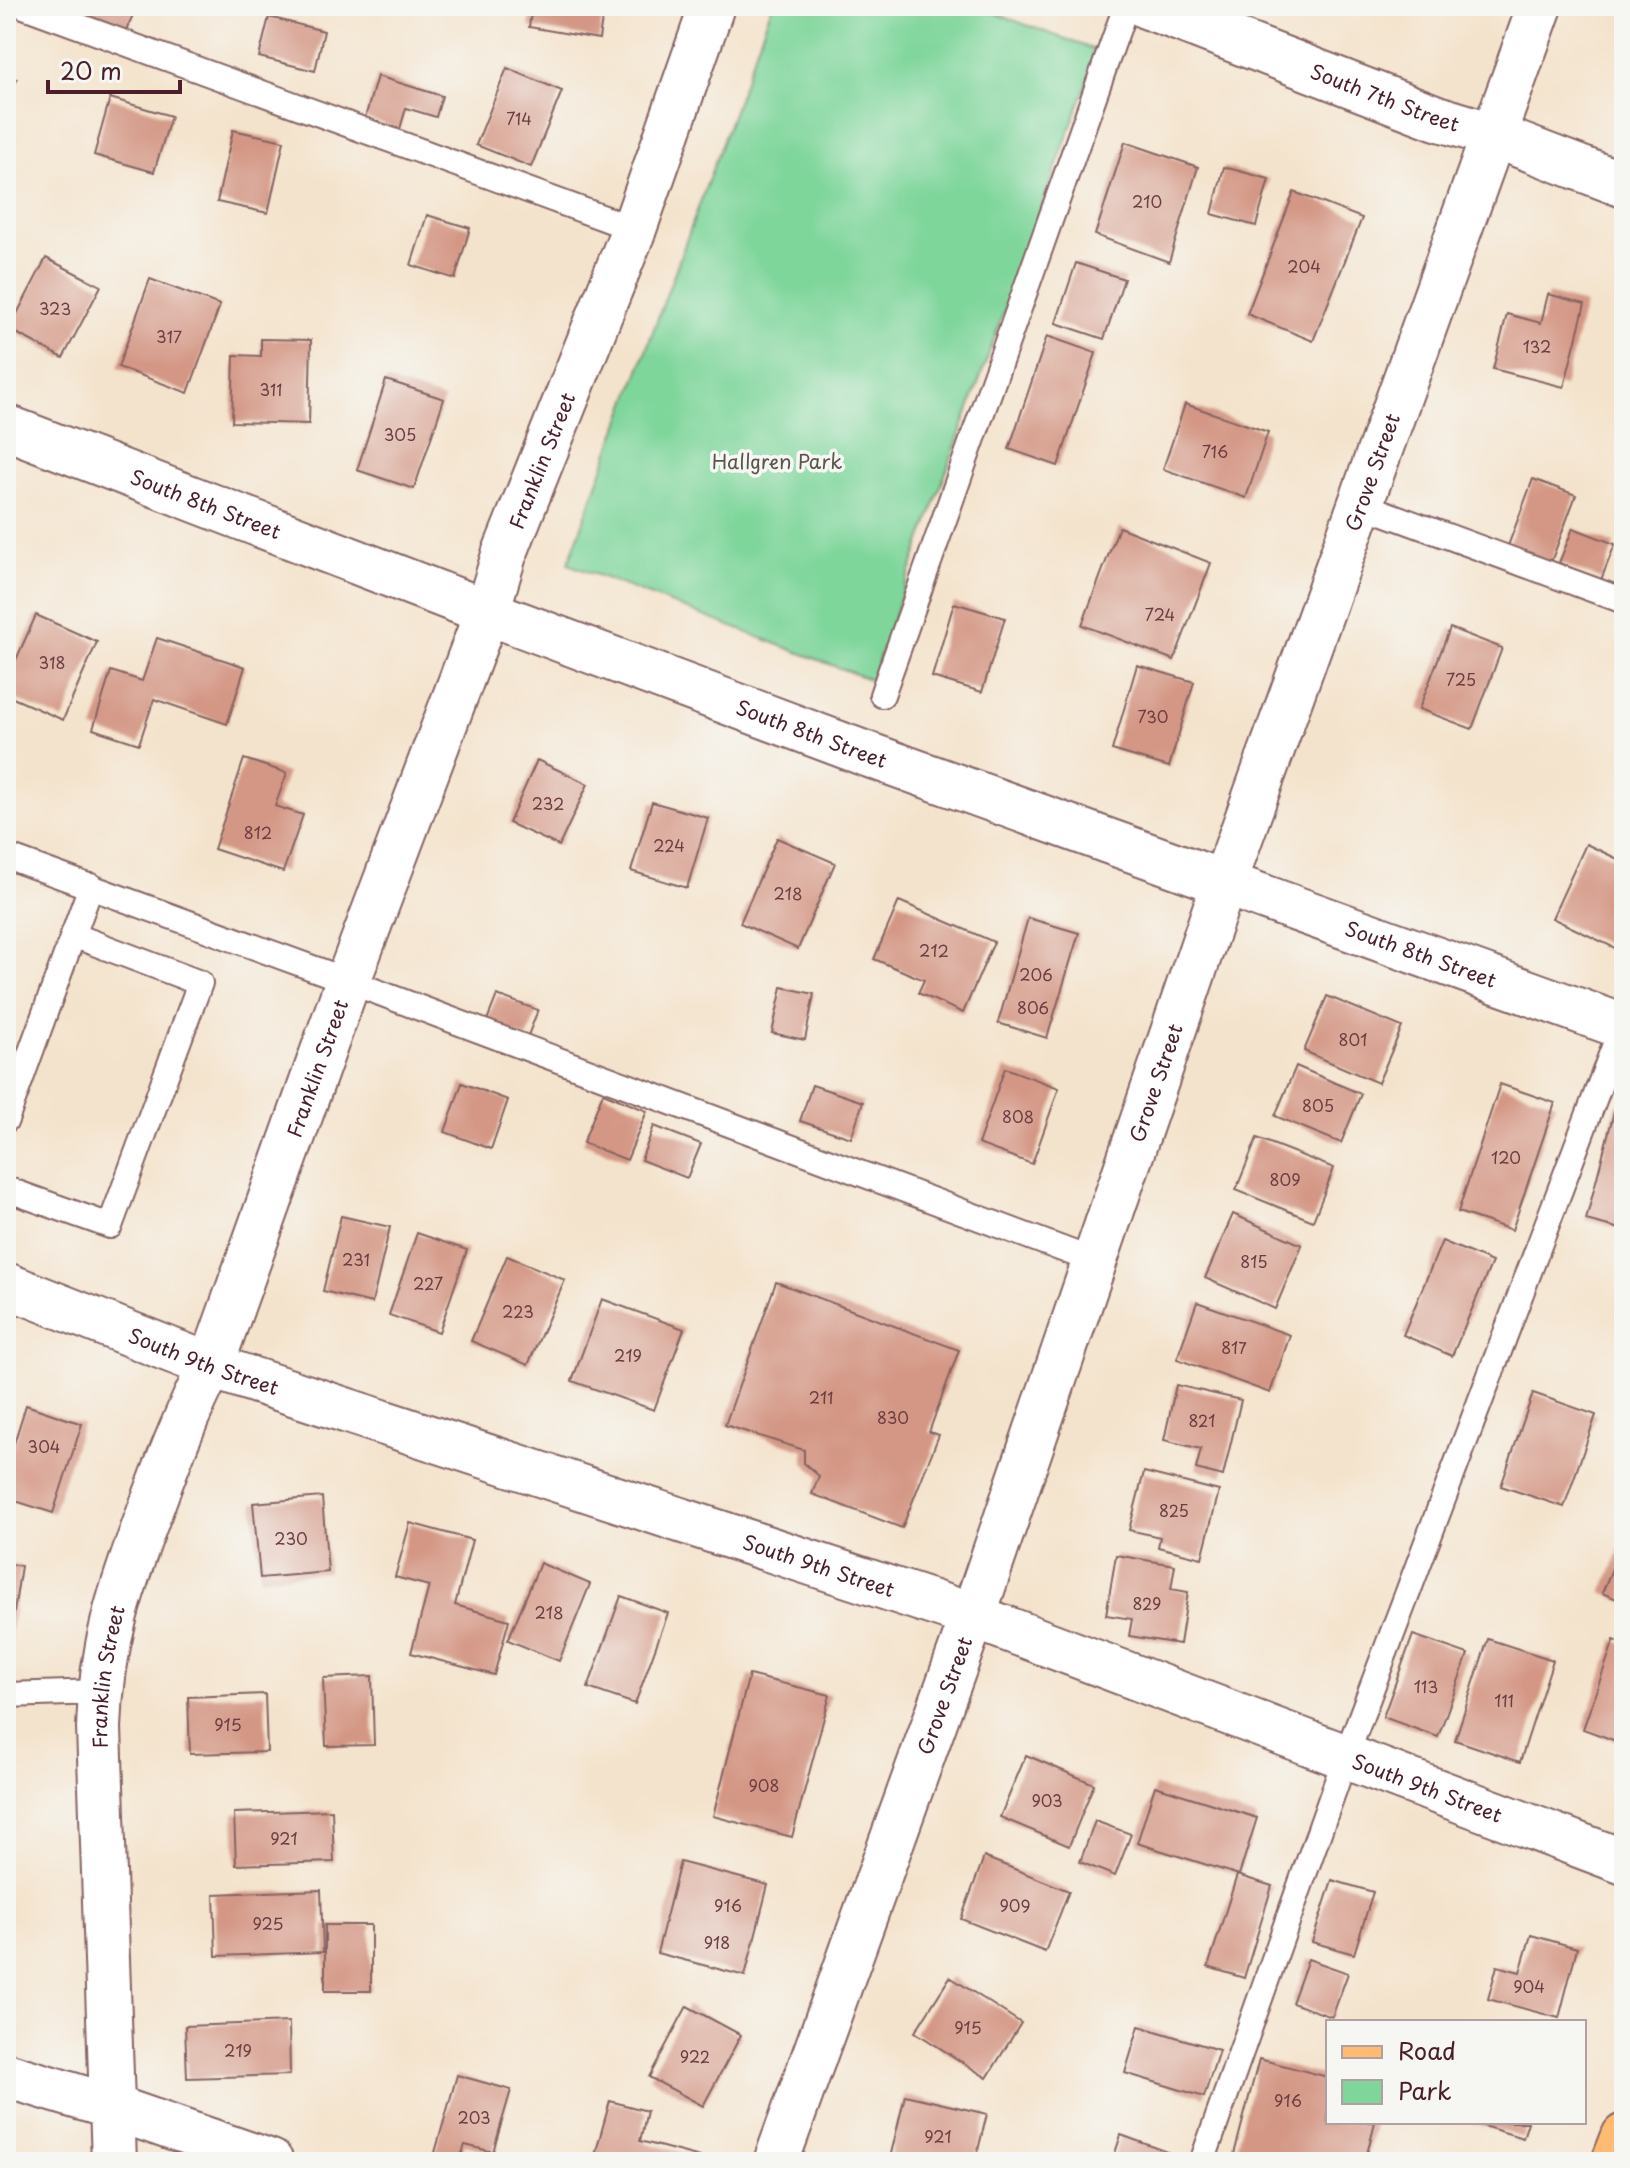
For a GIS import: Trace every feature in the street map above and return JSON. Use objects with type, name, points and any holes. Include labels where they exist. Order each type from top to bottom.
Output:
[{"type":"main road","points":[[1614,2162],[1624,2136]]},
{"type":"street","name":"Franklin Street","points":[[114,2162],[99,1728],[100,1692],[110,1629],[122,1586],[187,1412],[211,1366],[348,981],[487,612],[504,555],[634,229],[712,6]]},
{"type":"street","name":"South 7th Street","points":[[1146,6],[1437,118],[1493,135],[1624,185]]},
{"type":"street","name":"Grove Street","points":[[776,2162],[973,1616],[1224,883],[1540,6]]},
{"type":"street","name":"South 8th Street","points":[[6,427],[861,752],[1623,1026]]},
{"type":"street","name":"South 9th Street","points":[[6,1285],[211,1366],[973,1616],[1624,1862]]},
{"type":"street","points":[[6,2075],[112,2107],[271,2162]]},
{"type":"lane","points":[[24,6],[634,229]]},
{"type":"lane","points":[[882,695],[1126,6]]},
{"type":"lane","points":[[1360,504],[1624,601]]},
{"type":"lane","points":[[6,856],[1094,1261]]},
{"type":"lane","points":[[6,1120],[91,886]]},
{"type":"lane","points":[[6,1189],[110,1226],[200,983],[73,935]]},
{"type":"lane","points":[[1202,2162],[1346,1756],[1623,1026]]},
{"type":"lane","points":[[6,1695],[100,1692]]},
{"type":"green space","name":"Hallgren Park","points":[[772,6],[975,6],[1098,51],[871,680],[568,564]]},
{"type":"building","points":[[51,6],[137,6],[123,37]]},
{"type":"building","points":[[532,6],[604,6],[599,39],[529,27]]},
{"type":"building","points":[[269,17],[324,31],[315,71],[259,57]]},
{"type":"building","points":[[507,68],[562,91],[531,167],[476,145]]},
{"type":"building","points":[[6,75],[17,79],[6,109]]},
{"type":"building","points":[[377,76],[442,96],[436,117],[406,108],[400,129],[365,118]]},
{"type":"building","points":[[110,98],[171,116],[154,172],[94,155]]},
{"type":"building","points":[[233,130],[284,141],[268,213],[217,202]]},
{"type":"building","points":[[1125,142],[1198,167],[1169,262],[1095,235]]},
{"type":"building","points":[[1224,167],[1269,179],[1256,226],[1212,214]]},
{"type":"building","points":[[1294,192],[1362,218],[1313,341],[1247,314]]},
{"type":"building","points":[[427,215],[470,228],[455,279],[411,265]]},
{"type":"building","points":[[46,258],[101,286],[63,358],[9,329]]},
{"type":"building","points":[[1076,263],[1124,279],[1104,339],[1056,323]]},
{"type":"building","points":[[150,279],[220,305],[188,393],[118,367]]},
{"type":"building","points":[[1548,294],[1585,304],[1564,387],[1493,369],[1507,314],[1541,323]]},
{"type":"building","points":[[1047,336],[1096,353],[1058,466],[1009,449]]},
{"type":"building","points":[[261,339],[311,340],[309,424],[232,422],[234,355],[261,356]]},
{"type":"building","points":[[386,380],[444,399],[414,489],[357,470]]},
{"type":"building","points":[[1185,404],[1268,432],[1246,498],[1163,469]]},
{"type":"building","points":[[1533,479],[1576,495],[1551,562],[1508,546]]},
{"type":"building","points":[[1119,527],[1211,563],[1174,660],[1082,625]]},
{"type":"building","points":[[1573,528],[1615,544],[1601,580],[1559,563]]},
{"type":"building","points":[[954,603],[1005,618],[982,692],[932,677]]},
{"type":"building","points":[[36,615],[97,642],[63,720],[6,695],[6,682]]},
{"type":"building","points":[[1450,628],[1502,648],[1472,729],[1419,709]]},
{"type":"building","points":[[157,638],[245,667],[227,724],[154,699],[139,744],[93,729],[111,671],[142,681]]},
{"type":"building","points":[[1137,665],[1194,682],[1169,767],[1112,750]]},
{"type":"building","points":[[244,759],[287,773],[275,806],[303,815],[283,872],[214,849]]},
{"type":"building","points":[[537,760],[588,784],[559,846],[509,823]]},
{"type":"building","points":[[652,802],[708,818],[687,888],[631,871]]},
{"type":"building","points":[[777,838],[835,863],[798,949],[740,923]]},
{"type":"building","points":[[1586,844],[1624,862],[1624,945],[1621,951],[1552,918]]},
{"type":"building","points":[[899,901],[994,942],[963,1013],[918,993],[924,980],[874,959]]},
{"type":"building","points":[[1028,918],[1079,933],[1047,1038],[998,1023]]},
{"type":"building","points":[[782,987],[814,994],[805,1040],[772,1033]]},
{"type":"building","points":[[497,995],[538,1010],[527,1038],[486,1023]]},
{"type":"building","points":[[1327,996],[1402,1027],[1378,1083],[1304,1051]]},
{"type":"building","points":[[1296,1066],[1361,1094],[1341,1143],[1275,1116]]},
{"type":"building","points":[[1005,1068],[1059,1088],[1032,1164],[978,1144]]},
{"type":"building","points":[[462,1083],[508,1100],[491,1149],[445,1132]]},
{"type":"building","points":[[1500,1084],[1555,1103],[1512,1230],[1458,1212]]},
{"type":"building","points":[[812,1085],[863,1102],[851,1138],[800,1121]]},
{"type":"building","points":[[603,1093],[647,1111],[627,1160],[583,1143]]},
{"type":"building","points":[[1616,1104],[1624,1106],[1624,1230],[1586,1220]]},
{"type":"building","points":[[654,1126],[701,1144],[687,1178],[641,1160]]},
{"type":"building","points":[[1257,1138],[1334,1168],[1313,1221],[1236,1190]]},
{"type":"building","points":[[1233,1214],[1302,1245],[1275,1309],[1205,1278]]},
{"type":"building","points":[[341,1216],[390,1227],[372,1303],[323,1291]]},
{"type":"building","points":[[417,1233],[467,1250],[439,1332],[389,1315]]},
{"type":"building","points":[[1442,1241],[1492,1262],[1452,1356],[1403,1335]]},
{"type":"building","points":[[507,1256],[565,1280],[528,1365],[471,1341]]},
{"type":"building","points":[[776,1282],[959,1350],[929,1432],[939,1435],[902,1528],[812,1494],[819,1476],[804,1463],[804,1450],[725,1425]]},
{"type":"building","points":[[602,1299],[684,1329],[654,1410],[572,1381]]},
{"type":"building","points":[[1197,1302],[1290,1335],[1270,1393],[1177,1359]]},
{"type":"building","points":[[1176,1385],[1241,1400],[1223,1476],[1196,1469],[1201,1449],[1164,1440]]},
{"type":"building","points":[[1533,1393],[1596,1415],[1564,1507],[1501,1486]]},
{"type":"building","points":[[26,1405],[82,1424],[53,1513],[6,1498],[6,1469]]},
{"type":"building","points":[[1144,1472],[1219,1491],[1202,1558],[1158,1547],[1160,1537],[1129,1530]]},
{"type":"building","points":[[322,1497],[328,1572],[260,1578],[253,1503]]},
{"type":"building","points":[[410,1523],[472,1540],[455,1605],[509,1620],[494,1675],[411,1653],[429,1586],[395,1577]]},
{"type":"building","points":[[1624,1540],[1624,1602],[1602,1593]]},
{"type":"building","points":[[1116,1555],[1175,1565],[1171,1589],[1188,1592],[1180,1644],[1129,1636],[1132,1619],[1106,1615]]},
{"type":"building","points":[[6,1563],[21,1566],[10,1638],[6,1637]]},
{"type":"building","points":[[540,1563],[590,1584],[559,1661],[508,1640]]},
{"type":"building","points":[[621,1596],[668,1613],[635,1704],[588,1688]]},
{"type":"building","points":[[1413,1635],[1468,1654],[1438,1737],[1383,1717]]},
{"type":"building","points":[[1488,1639],[1553,1660],[1520,1762],[1455,1740]]},
{"type":"building","points":[[1614,1640],[1624,1644],[1624,1744],[1583,1729]]},
{"type":"building","points":[[749,1675],[830,1695],[792,1837],[713,1816]]},
{"type":"building","points":[[372,1676],[374,1745],[326,1746],[323,1678]]},
{"type":"building","points":[[265,1694],[267,1752],[190,1754],[188,1697]]},
{"type":"building","points":[[1026,1755],[1094,1784],[1069,1846],[1000,1817]]},
{"type":"building","points":[[1155,1786],[1257,1818],[1239,1875],[1137,1843]]},
{"type":"building","points":[[332,1810],[334,1862],[236,1865],[234,1813]]},
{"type":"building","points":[[1095,1821],[1131,1834],[1115,1876],[1080,1862]]},
{"type":"building","points":[[984,1857],[1069,1891],[1045,1952],[961,1919]]},
{"type":"building","points":[[680,1862],[768,1885],[745,1976],[657,1953]]},
{"type":"building","points":[[1237,1875],[1272,1886],[1244,1978],[1208,1967]]},
{"type":"building","points":[[1332,1880],[1373,1892],[1354,1954],[1312,1942]]},
{"type":"building","points":[[321,1890],[323,1952],[216,1956],[214,1894]]},
{"type":"building","points":[[325,1925],[371,1925],[371,1991],[325,1991]]},
{"type":"building","points":[[1531,1935],[1577,1948],[1559,2018],[1488,1999],[1497,1966],[1520,1972]]},
{"type":"building","points":[[1308,1959],[1348,1973],[1332,2017],[1292,2003]]},
{"type":"building","points":[[950,1977],[1021,2023],[987,2078],[915,2032]]},
{"type":"building","points":[[687,2006],[741,2035],[703,2106],[649,2077]]},
{"type":"building","points":[[289,2022],[290,2075],[187,2078],[185,2026]]},
{"type":"building","points":[[1139,2026],[1219,2050],[1204,2097],[1125,2073]]},
{"type":"building","points":[[1259,2059],[1326,2076],[1326,2124],[1374,2124],[1365,2162],[1232,2162]]},
{"type":"building","points":[[457,2075],[511,2090],[493,2152],[465,2145],[459,2162],[454,2162],[434,2156]]},
{"type":"building","points":[[905,2095],[987,2114],[975,2162],[907,2162],[890,2158]]},
{"type":"building","points":[[610,2101],[647,2111],[640,2141],[700,2157],[698,2162],[593,2162]]},
{"type":"building","points":[[1477,2124],[1527,2124],[1523,2138]]},
{"type":"building","points":[[1121,2135],[1168,2152],[1164,2162],[1112,2162]]}]
